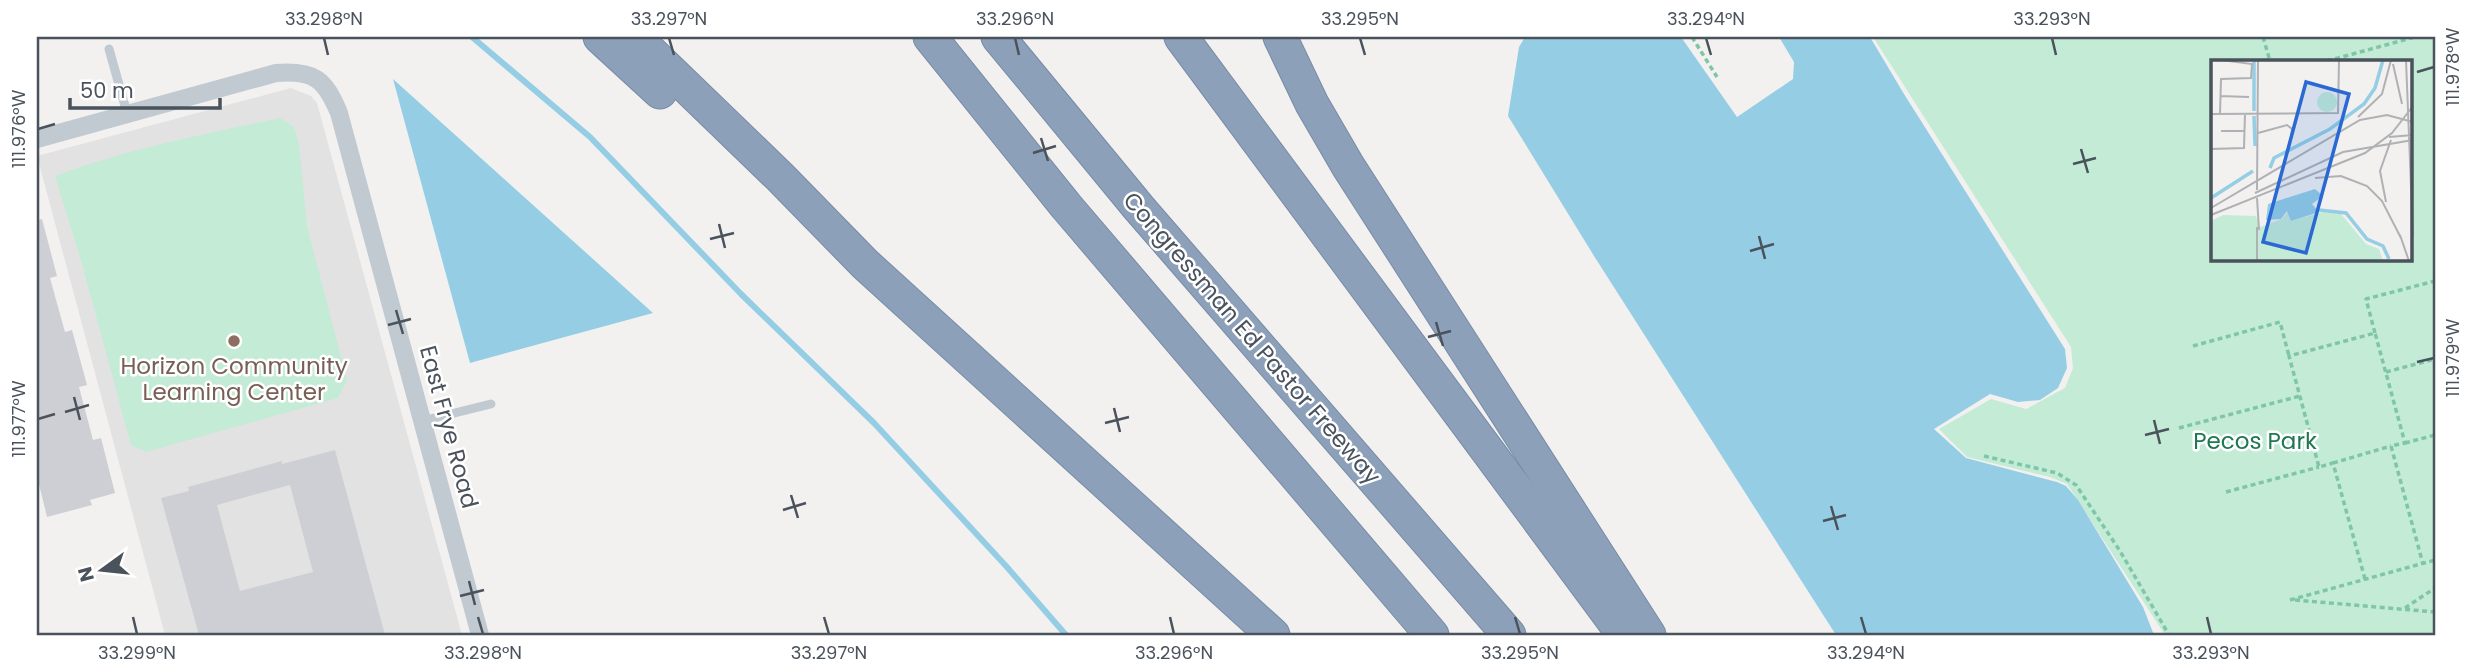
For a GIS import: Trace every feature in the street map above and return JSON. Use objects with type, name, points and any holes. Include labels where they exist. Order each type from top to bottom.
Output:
[{"type":"highway","points":[[600,37],[767,189],[865,264]]},
{"type":"highway","points":[[635,37],[780,177],[865,264],[1273,635]]},
{"type":"highway","points":[[930,37],[1050,187],[1432,635]]},
{"type":"highway","name":"Congressman Ed Pastor Freeway","points":[[998,37],[1139,208],[1510,635]]},
{"type":"highway","points":[[1181,37],[1624,635]]},
{"type":"highway","points":[[1280,37],[1312,104],[1348,166],[1649,635]]},
{"type":"street","name":"East Frye Road","points":[[127,113],[276,73],[297,72],[314,78],[329,89],[339,113],[480,635]]},
{"type":"street","points":[[37,139],[127,113]]},
{"type":"lane","points":[[109,49],[127,113]]},
{"type":"lane","points":[[422,421],[491,404]]},
{"type":"path","points":[[1692,37],[1717,77]]},
{"type":"path","points":[[2263,37],[2270,60]]},
{"type":"path","points":[[2331,60],[2416,37]]},
{"type":"path","points":[[2405,443],[2366,299],[2435,281]]},
{"type":"path","points":[[2193,346],[2280,322],[2319,467]]},
{"type":"path","points":[[2289,356],[2375,333]]},
{"type":"path","points":[[2386,372],[2435,359]]},
{"type":"path","points":[[2179,428],[2300,396]]},
{"type":"path","points":[[2225,492],[2435,435]]},
{"type":"path","points":[[2391,446],[2423,564]]},
{"type":"path","points":[[1984,456],[2057,473],[2076,485],[2120,551],[2169,635]]},
{"type":"path","points":[[2333,463],[2365,579]]},
{"type":"path","points":[[2435,560],[2290,600],[2435,611]]},
{"type":"path","points":[[2404,609],[2435,588]]},
{"type":"shaded area","name":"Horizon Community Learning Center","points":[[291,88],[311,96],[317,103],[462,635],[165,635],[37,156]]},
{"type":"green space","name":"Pecos Park","points":[[1873,37],[2435,37],[2435,635],[2165,635],[2067,484],[2050,477],[1967,457],[1939,429],[1991,399],[2026,409],[2065,388],[2073,368],[2071,347]]},
{"type":"green space","points":[[280,118],[294,127],[299,144],[307,226],[347,380],[338,398],[146,452],[131,445],[55,176],[138,150]]},
{"type":"water","points":[[1525,37],[1681,37],[1737,117],[1793,79],[1794,62],[1779,37],[1870,37],[2065,349],[2067,368],[2058,388],[2040,400],[2018,402],[1990,394],[1934,429],[1966,458],[2066,486],[2078,500],[2143,607],[2154,635],[1836,635],[1508,116],[1519,47]]},
{"type":"water","points":[[393,79],[653,313],[470,363]]},
{"type":"building","points":[[42,219],[57,276],[50,278],[65,332],[72,330],[87,385],[79,387],[93,440],[101,438],[115,493],[90,500],[92,505],[47,517],[37,476],[37,220]]},
{"type":"building","points":[[335,450],[385,635],[199,635],[161,498],[189,491],[188,487],[282,461],[282,464]],"holes":[[[290,485],[313,572],[240,591],[217,505]]]},
{"type":"waterway","points":[[472,37],[590,137],[741,294],[874,423],[1066,635]]},
{"type":"place","name":"Horizon Community Learning Center","points":[[234,341]]}]
